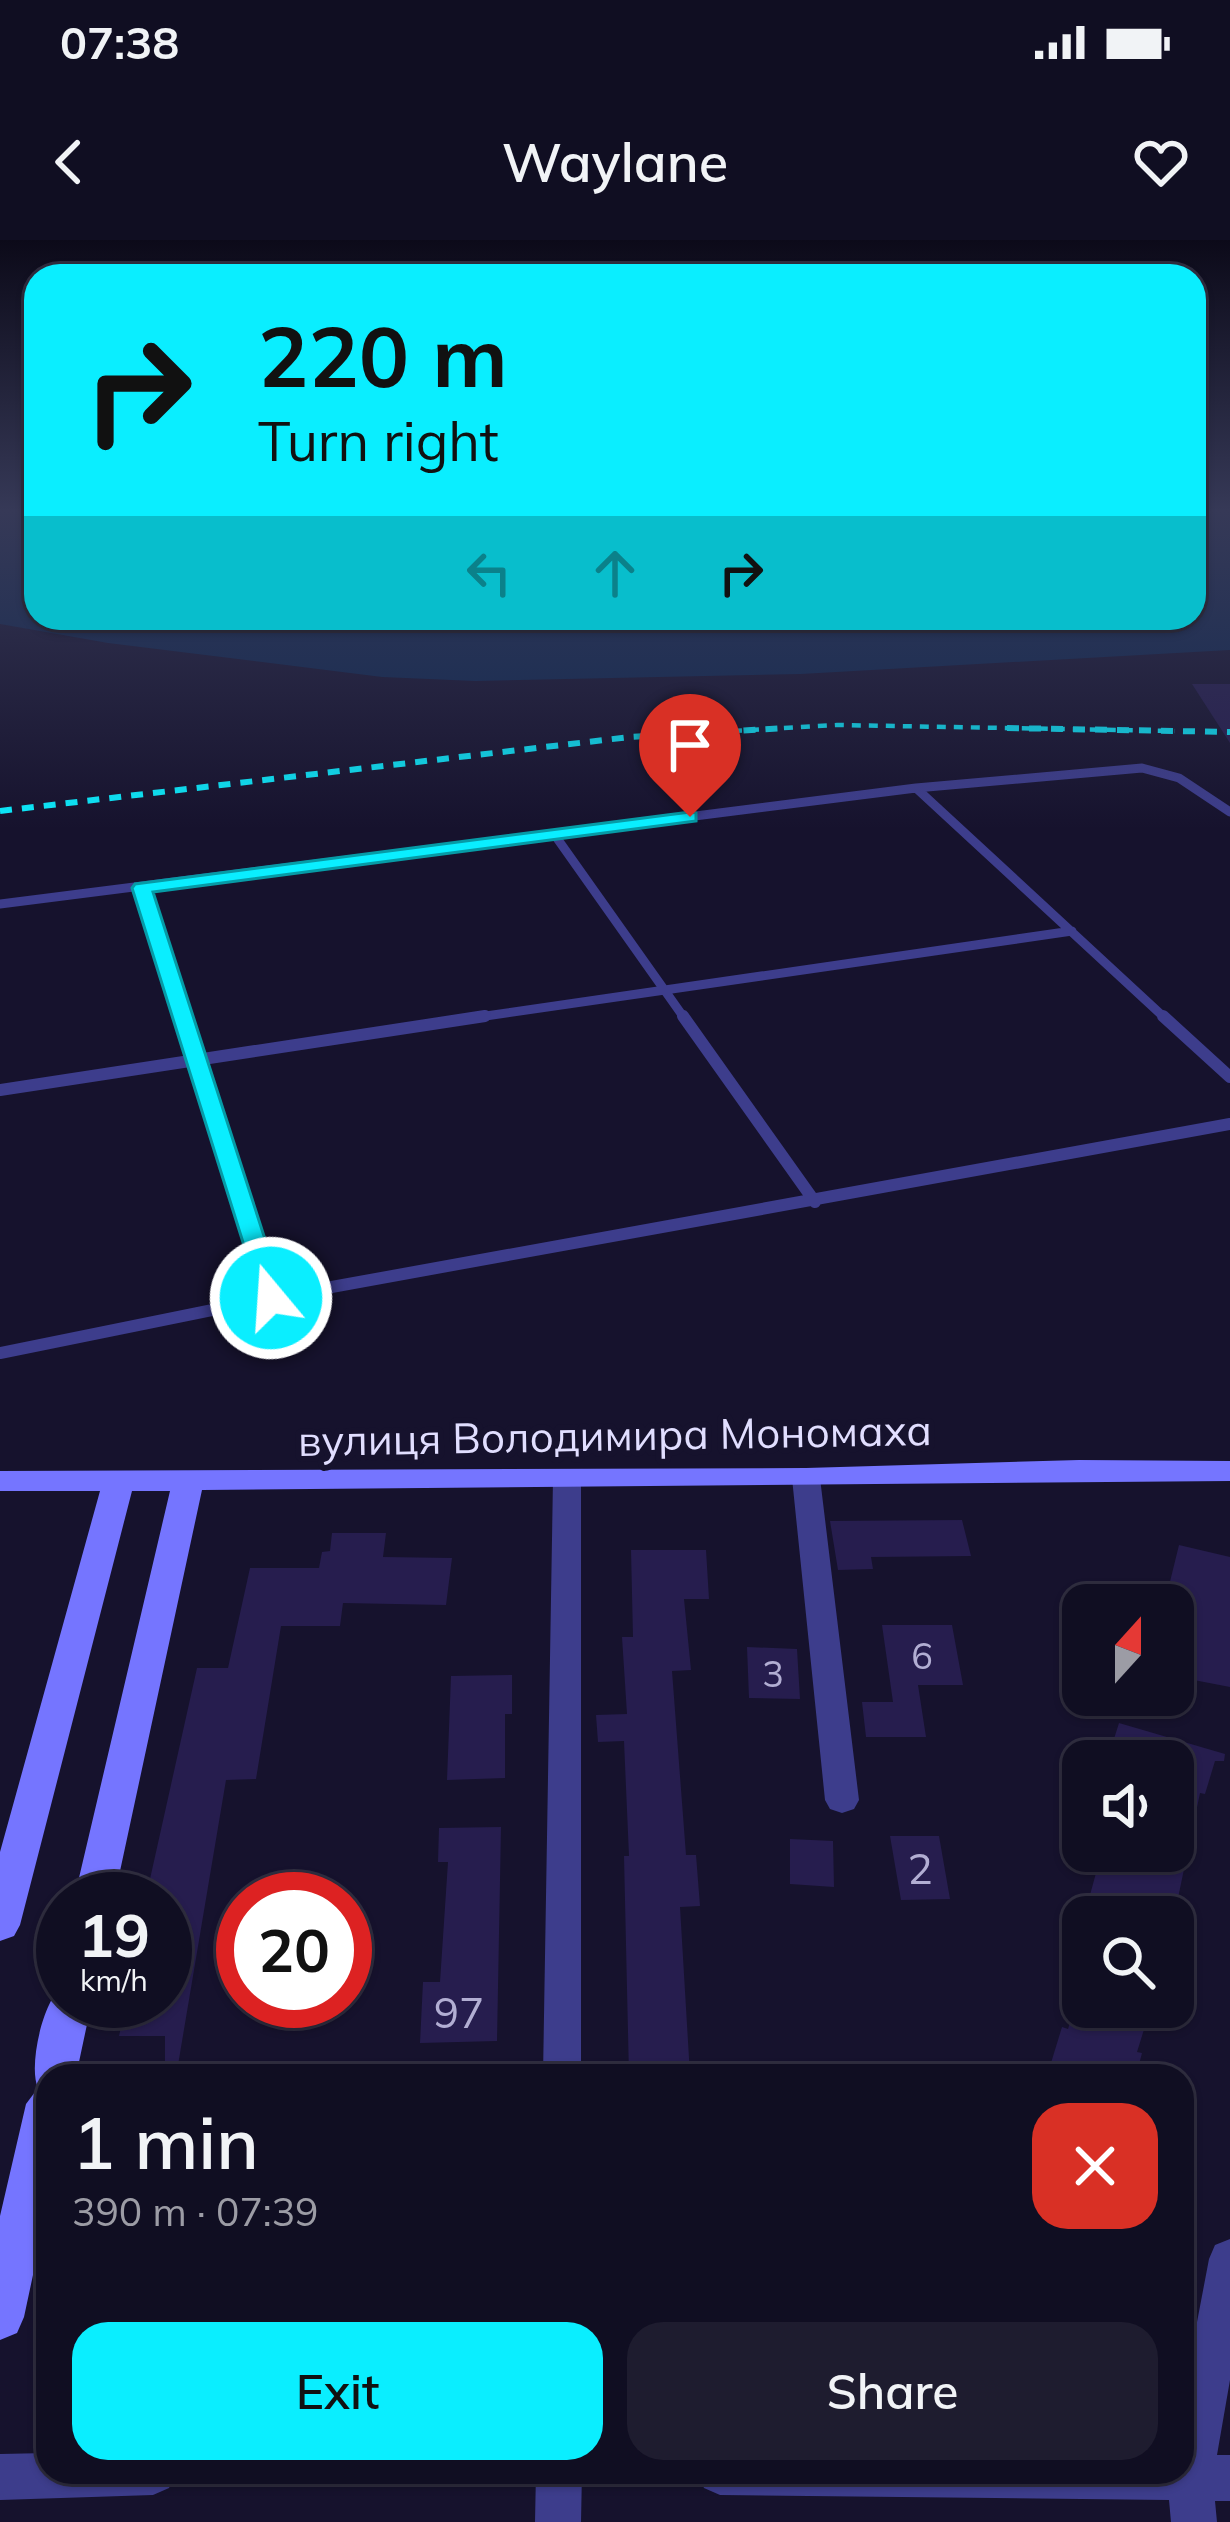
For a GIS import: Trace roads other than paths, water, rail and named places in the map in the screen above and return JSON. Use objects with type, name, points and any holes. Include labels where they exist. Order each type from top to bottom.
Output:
[{"type":"street","name":"вулиця Володимира Мономаха","points":[[0,1480],[806,1478],[1230,1471]]},
{"type":"street","points":[[806,1478],[842,1800]]},
{"type":"street","points":[[562,2064],[567,1479]]},
{"type":"street","points":[[0,1925],[118,1482]]},
{"type":"street","points":[[100,1872],[188,1482]]},
{"type":"street","points":[[57,2064],[65,2028]]},
{"type":"street","points":[[0,2317],[36,2157]]},
{"type":"street","points":[[997,2484],[1204,2493],[1230,2259]]},
{"type":"street","points":[[0,2477],[36,2476]]},
{"type":"street","points":[[558,2522],[559,2484]]},
{"type":"lane","points":[[0,904],[916,788],[1142,768],[1179,778],[1230,812]]},
{"type":"lane","points":[[916,788],[1230,1076]]},
{"type":"lane","points":[[554,834],[815,1202]]},
{"type":"lane","points":[[142,888],[271,1298]]},
{"type":"lane","points":[[0,1090],[664,988],[1072,932]]},
{"type":"lane","points":[[0,1353],[271,1298],[1230,1124]]},
{"type":"water","points":[[0,615],[24,615],[24,628],[0,624]]},
{"type":"water","points":[[1206,615],[1230,615],[1230,650],[801,674],[475,681],[382,677],[34,630],[1206,630]]},
{"type":"railway","points":[[0,811],[630,737],[785,728]]},
{"type":"railway","points":[[733,731],[785,728]]},
{"type":"railway","points":[[785,728],[1103,730]]},
{"type":"railway","points":[[1007,728],[1103,730]]},
{"type":"railway","points":[[1103,730],[1175,731]]},
{"type":"railway","points":[[1103,730],[1230,732]]}]
